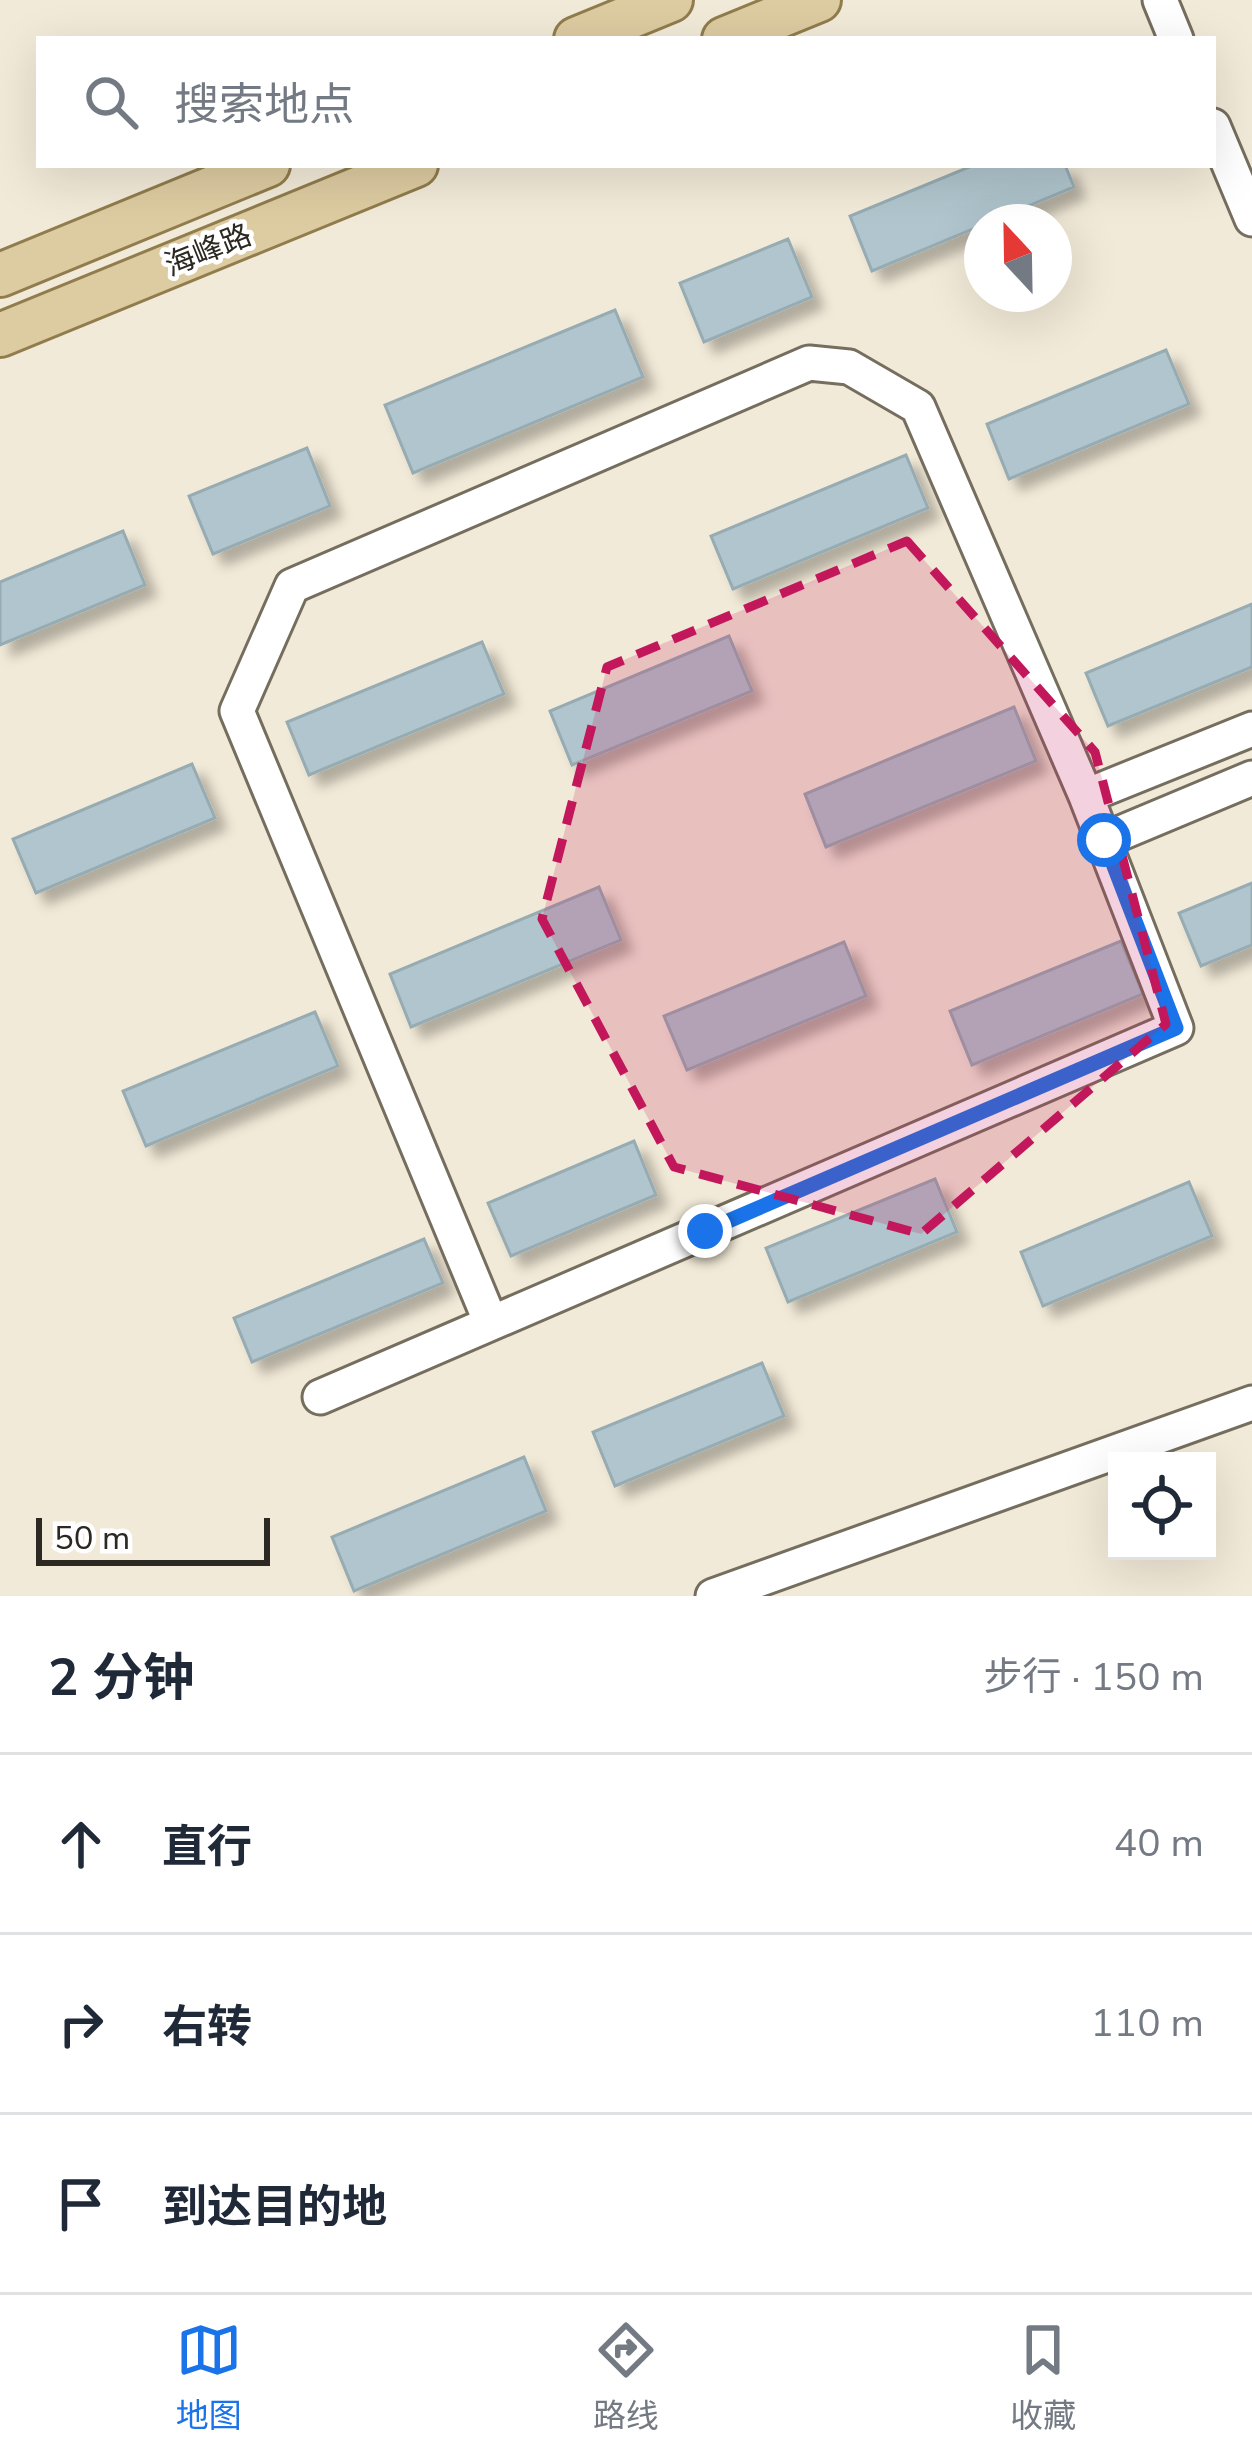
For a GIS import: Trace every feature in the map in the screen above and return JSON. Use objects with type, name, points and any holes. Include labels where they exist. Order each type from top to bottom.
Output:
[{"type":"main road","points":[[583,36],[671,0]]},
{"type":"main road","points":[[731,36],[820,0]]},
{"type":"main road","name":"海峰路","points":[[0,274],[261,168]]},
{"type":"main road","name":"海峰路","points":[[0,335],[409,168]]},
{"type":"street","points":[[1160,0],[1175,36]]},
{"type":"street","points":[[1216,133],[1252,219]]},
{"type":"street","points":[[320,1397],[1176,1028],[1087,796],[918,407],[849,368],[809,363],[292,586],[237,711],[491,1323]]},
{"type":"street","points":[[1087,796],[1252,729]]},
{"type":"street","points":[[1104,840],[1252,778]]},
{"type":"street","points":[[713,1596],[1252,1402]]},
{"type":"highlighted area","points":[[907,541],[1095,752],[1166,1024],[921,1234],[674,1167],[542,919],[607,667]]},
{"type":"building","points":[[967,168],[1066,168],[1074,187],[1033,204],[964,204],[964,233],[872,271],[850,216]]},
{"type":"building","points":[[788,239],[812,297],[704,342],[680,283]]},
{"type":"building","points":[[615,310],[643,377],[413,473],[385,405]]},
{"type":"building","points":[[1166,350],[1189,404],[1009,479],[987,424]]},
{"type":"building","points":[[307,448],[330,506],[213,554],[189,496]]},
{"type":"building","points":[[906,455],[928,508],[733,589],[711,536]]},
{"type":"building","points":[[123,531],[145,585],[0,645],[0,582]]},
{"type":"building","points":[[1252,604],[1252,667],[1108,726],[1086,673]]},
{"type":"building","points":[[729,636],[752,691],[572,765],[550,711]]},
{"type":"building","points":[[482,642],[504,694],[309,775],[287,722]]},
{"type":"building","points":[[1014,707],[1036,761],[826,847],[805,794]]},
{"type":"building","points":[[192,764],[215,818],[36,893],[13,839]]},
{"type":"building","points":[[1252,883],[1252,945],[1201,966],[1179,913]]},
{"type":"building","points":[[599,887],[621,940],[411,1027],[390,974]]},
{"type":"building","points":[[1121,941],[1143,994],[972,1065],[950,1011]]},
{"type":"building","points":[[844,942],[866,996],[687,1070],[664,1016]]},
{"type":"building","points":[[315,1012],[338,1066],[146,1146],[123,1091]]},
{"type":"building","points":[[634,1141],[656,1195],[511,1256],[488,1203]]},
{"type":"building","points":[[935,1179],[957,1232],[788,1302],[766,1248]]},
{"type":"building","points":[[1189,1182],[1212,1236],[1043,1306],[1021,1252]]},
{"type":"building","points":[[424,1239],[443,1283],[252,1362],[234,1318]]},
{"type":"building","points":[[762,1363],[784,1416],[615,1486],[593,1432]]},
{"type":"building","points":[[524,1457],[546,1511],[354,1591],[332,1537]]},
{"type":"route","points":[[705,1231],[1176,1028],[1104,840]]}]
